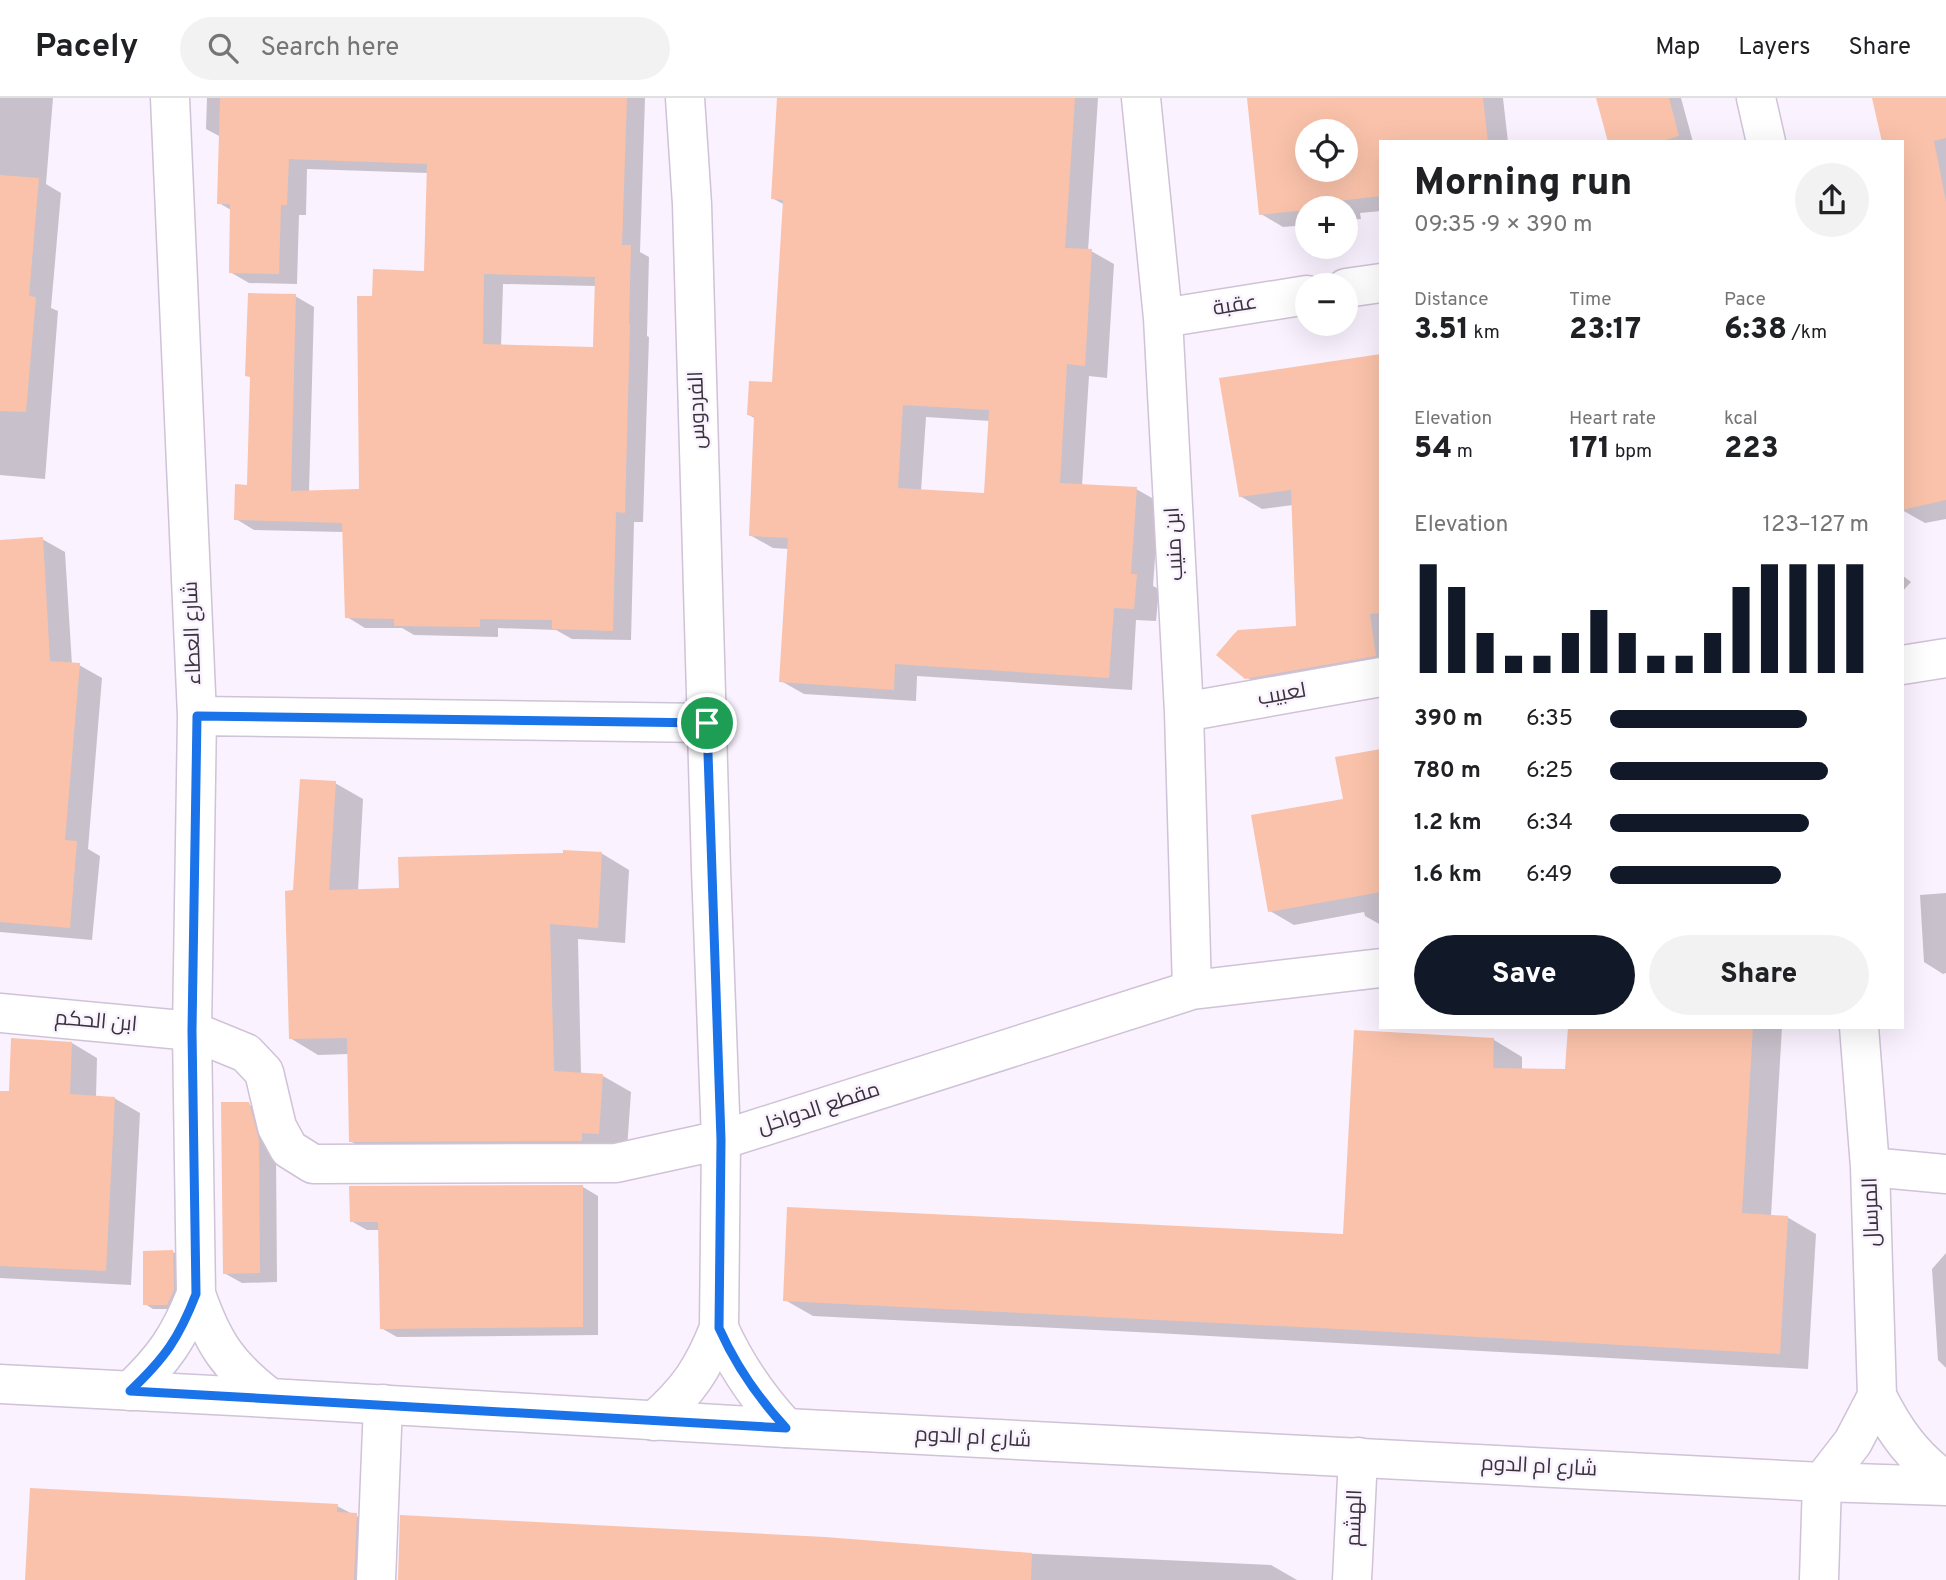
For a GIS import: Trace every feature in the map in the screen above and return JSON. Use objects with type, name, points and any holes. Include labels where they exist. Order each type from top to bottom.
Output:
[{"type":"street","name":"شارع العطاء","points":[[170,98],[197,716],[192,1031],[196,1294],[217,1344],[232,1365],[270,1398]]},
{"type":"street","name":"الفردوس","points":[[654,1421],[676,1402],[694,1379],[709,1354],[719,1328],[721,1140],[692,204],[685,98]]},
{"type":"street","name":"ابن منيب","points":[[1141,98],[1163,318],[1184,712],[1192,990]]},
{"type":"street","points":[[1756,98],[1766,140]]},
{"type":"street","points":[[1358,286],[1379,283]]},
{"type":"street","name":"عقبة","points":[[1163,318],[1295,297]]},
{"type":"street","points":[[1904,665],[1946,658]]},
{"type":"street","name":"لعبيب","points":[[1184,712],[1379,677]]},
{"type":"street","points":[[197,716],[707,723]]},
{"type":"street","name":"مقطع الدواخل","points":[[192,1031],[246,1053],[264,1072],[277,1127],[289,1149],[313,1164],[616,1163],[721,1140],[1192,990],[1379,968]]},
{"type":"street","name":"ابن الحكم","points":[[0,1013],[192,1031]]},
{"type":"street","name":"المرسال","points":[[1860,1029],[1870,1167],[1877,1396],[1889,1421],[1905,1444],[1946,1483]]},
{"type":"street","points":[[1870,1167],[1946,1174]]},
{"type":"street","name":"شارع العطاء","points":[[130,1391],[153,1370],[172,1346],[196,1294]]},
{"type":"street","name":"الفردوس","points":[[719,1328],[731,1355],[748,1381],[765,1406],[786,1428]]},
{"type":"street","name":"شارع ام الدوم","points":[[0,1384],[1822,1482],[1946,1483]]},
{"type":"street","name":"المرسال","points":[[1822,1482],[1853,1442],[1877,1396]]},
{"type":"street","points":[[376,1580],[383,1404]]},
{"type":"street","name":"الهشم","points":[[1352,1580],[1358,1457]]},
{"type":"street","points":[[1819,1580],[1822,1482]]},
{"type":"building","points":[[220,98],[627,98],[622,245],[631,245],[630,324],[625,513],[616,512],[613,631],[552,629],[552,620],[480,619],[480,627],[394,626],[394,619],[345,618],[342,523],[234,520],[235,484],[247,485],[250,377],[245,376],[248,293],[296,294],[291,491],[359,489],[357,296],[372,296],[373,269],[424,271],[427,164],[289,159],[287,205],[281,205],[279,274],[229,273],[230,204],[217,204]],"holes":[[[484,274],[595,277],[593,347],[483,344]]]},
{"type":"building","points":[[777,98],[1075,98],[1065,248],[1092,249],[1085,366],[1067,364],[1060,483],[1137,487],[1131,574],[1137,574],[1134,609],[1114,608],[1109,678],[895,664],[894,690],[779,682],[788,538],[749,536],[754,416],[747,415],[749,381],[772,382],[783,200],[771,199]],"holes":[[[903,405],[989,410],[984,493],[898,488]]]},
{"type":"building","points":[[1247,98],[1483,98],[1488,140],[1379,140],[1379,196],[1358,199],[1358,196],[1295,196],[1295,211],[1259,215]]},
{"type":"building","points":[[1596,98],[1669,98],[1679,136],[1666,140],[1607,140]]},
{"type":"building","points":[[1872,98],[1946,98],[1946,138],[1934,141],[1946,202],[1946,500],[1904,510],[1904,140],[1882,140]]},
{"type":"building","points":[[0,175],[39,178],[29,296],[36,297],[26,412],[0,411]]},
{"type":"building","points":[[1379,354],[1379,613],[1370,614],[1376,656],[1245,679],[1216,655],[1238,630],[1296,626],[1291,490],[1239,497],[1219,378]]},
{"type":"building","points":[[43,537],[50,661],[80,663],[65,840],[77,841],[70,928],[0,922],[0,540]]},
{"type":"building","points":[[1379,749],[1379,892],[1268,912],[1251,815],[1343,799],[1335,757]]},
{"type":"building","points":[[300,779],[336,781],[329,890],[399,888],[398,857],[563,853],[563,850],[602,852],[598,928],[550,924],[554,1071],[603,1074],[599,1134],[582,1133],[582,1141],[349,1142],[347,1038],[289,1039],[285,891],[293,890]]},
{"type":"building","points":[[1568,1029],[1753,1029],[1742,1213],[1788,1216],[1780,1354],[783,1301],[787,1207],[1343,1234],[1354,1030],[1494,1038],[1493,1068],[1565,1069]]},
{"type":"building","points":[[11,1038],[72,1042],[70,1094],[115,1097],[106,1271],[0,1266],[0,1091],[9,1091]]},
{"type":"building","points":[[221,1102],[249,1102],[259,1140],[260,1273],[223,1274]]},
{"type":"building","points":[[583,1185],[583,1327],[380,1329],[378,1222],[350,1222],[349,1186]]},
{"type":"building","points":[[173,1250],[174,1290],[167,1305],[143,1305],[143,1251]]},
{"type":"building","points":[[30,1488],[338,1504],[337,1512],[357,1513],[354,1580],[25,1580]]},
{"type":"building","points":[[400,1515],[825,1537],[1032,1553],[1031,1580],[398,1580]]},
{"type":"route","points":[[197,716],[707,723],[721,1140],[719,1328],[731,1355],[748,1381],[765,1406],[786,1428],[130,1391],[153,1370],[172,1346],[196,1294],[192,1031],[197,716]]}]
